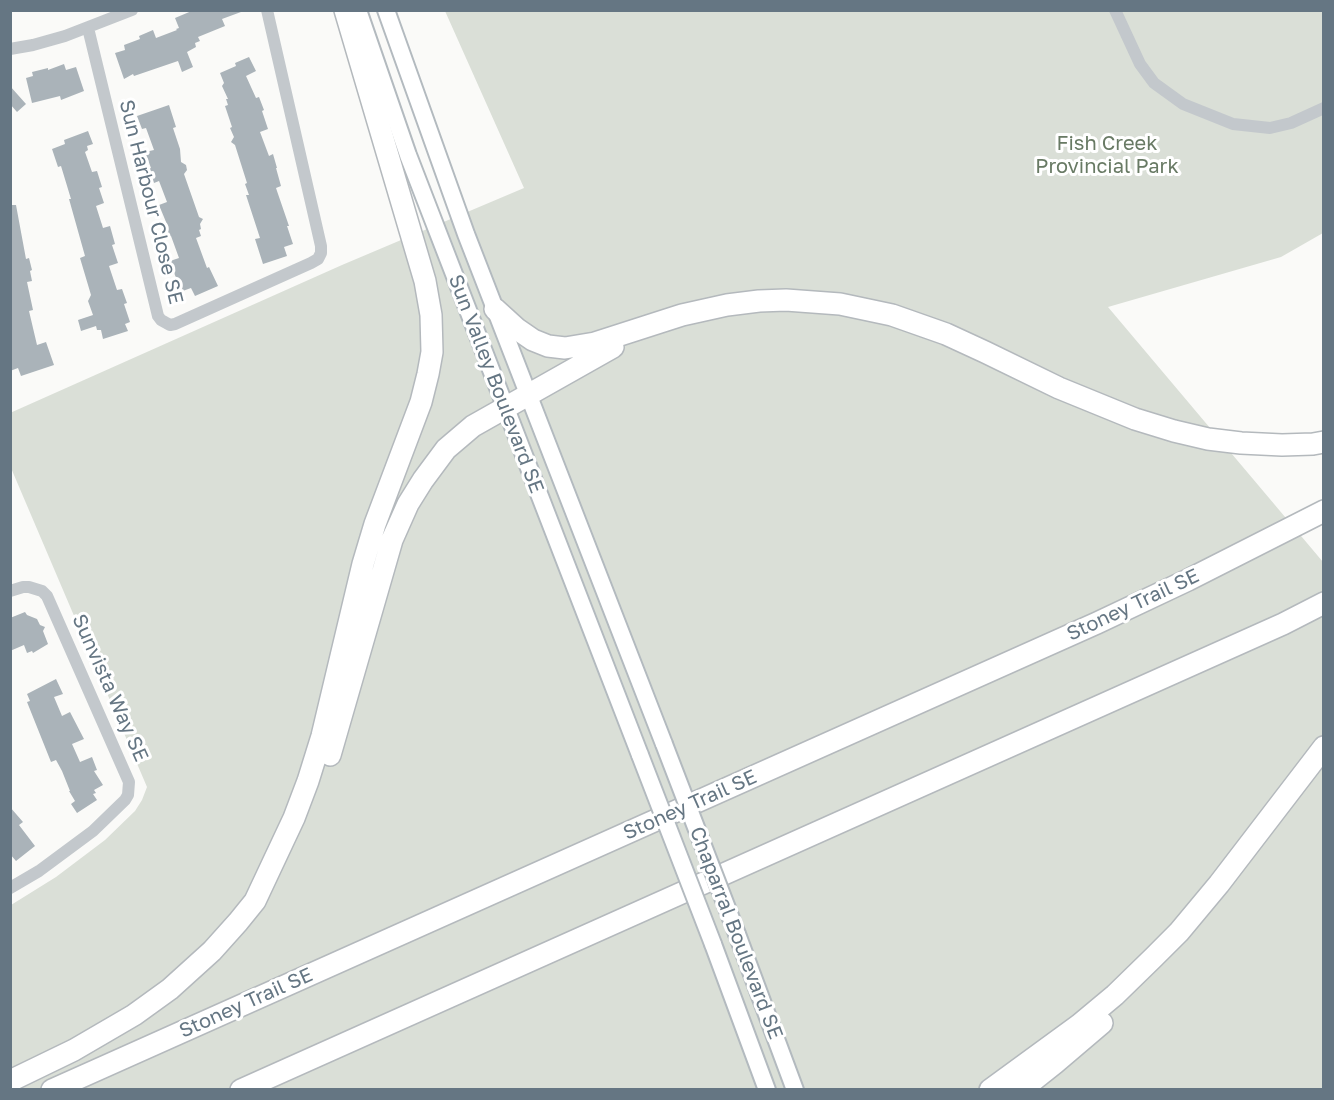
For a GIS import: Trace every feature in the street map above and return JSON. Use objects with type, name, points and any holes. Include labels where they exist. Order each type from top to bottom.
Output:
[{"type":"highway","points":[[255,901],[309,781],[363,564],[381,507],[421,402],[432,352],[431,315],[424,281],[345,10]]},
{"type":"highway","points":[[495,309],[526,336],[543,345],[559,348],[584,346],[705,309],[739,303],[786,300],[840,304],[892,315],[946,334],[1059,388],[1135,419],[1174,431],[1208,439],[1241,443],[1282,445],[1323,442]]},
{"type":"highway","points":[[10,1081],[92,1041],[158,999],[212,951],[255,901],[292,844],[322,778],[396,531],[408,504],[431,468],[454,441],[473,426],[656,324]]},
{"type":"highway","name":"Stoney Trail SE","points":[[52,1089],[1086,627],[1188,580],[1323,511]]},
{"type":"highway","points":[[241,1089],[1220,653],[1323,603]]},
{"type":"highway","points":[[990,1089],[1079,1025],[1122,988],[1179,932],[1219,884],[1323,747]]},
{"type":"highway","points":[[1021,1089],[1073,1049],[1130,997],[1186,933],[1219,884]]},
{"type":"main road","name":"Sun Valley Boulevard SE","points":[[358,10],[408,155],[640,755]]},
{"type":"main road","name":"Sun Valley Boulevard SE","points":[[386,10],[434,147],[495,309],[664,744]]},
{"type":"main road","name":"Chaparral Boulevard SE","points":[[664,744],[795,1089]]},
{"type":"main road","name":"Chaparral Boulevard SE","points":[[640,755],[767,1089]]},
{"type":"street","points":[[10,49],[33,45],[88,28],[132,10]]},
{"type":"street","name":"Sun Harbour Close SE","points":[[88,28],[158,316],[170,325],[311,263],[320,256],[321,246],[267,10]]},
{"type":"street","points":[[1115,10],[1140,64],[1154,83],[1183,104],[1233,124],[1270,128],[1290,123],[1323,108]]},
{"type":"street","name":"Sunvista Way SE","points":[[10,591],[29,587],[42,591],[47,596],[129,782],[128,795],[125,800],[93,831],[39,871],[10,888]]},
{"type":"green space","name":"Fish Creek Provincial Park","points":[[445,11],[1323,11],[1323,233],[1281,257],[1108,307],[1323,562],[1323,1089],[11,1089],[11,905],[56,877],[105,840],[135,811],[147,787],[11,468],[10,413],[342,265],[524,188]]},
{"type":"building","points":[[194,10],[241,10],[241,12],[222,19],[225,26],[198,37],[200,41],[195,43],[196,47],[187,52],[193,67],[182,72],[178,61],[134,76],[133,74],[124,79],[115,53],[125,50],[124,45],[140,39],[139,36],[153,30],[156,38],[177,30],[179,28],[175,18]]},
{"type":"building","points":[[249,57],[256,71],[246,76],[264,110],[262,111],[268,129],[260,132],[269,156],[273,154],[281,186],[276,188],[293,244],[284,247],[287,256],[263,264],[255,239],[260,238],[246,195],[249,195],[245,184],[247,183],[235,145],[231,142],[234,137],[225,106],[228,105],[226,99],[228,99],[222,86],[224,83],[220,73]]},
{"type":"building","points":[[64,64],[66,70],[76,67],[84,91],[61,100],[60,96],[32,103],[26,78],[33,76],[32,72],[48,68],[48,70]]},
{"type":"building","points":[[10,86],[26,104],[17,112],[10,104]]},
{"type":"building","points":[[169,105],[176,127],[173,128],[180,149],[181,162],[186,165],[187,170],[184,174],[199,217],[203,219],[199,230],[201,236],[196,238],[207,268],[209,267],[218,286],[195,296],[191,288],[180,292],[174,279],[176,278],[170,261],[179,258],[171,236],[166,238],[161,224],[166,222],[159,205],[167,202],[159,181],[154,183],[149,169],[151,168],[145,152],[154,150],[146,128],[142,129],[137,116]]},
{"type":"building","points":[[88,131],[93,144],[87,146],[88,150],[85,152],[92,172],[97,171],[104,203],[96,206],[103,228],[110,226],[115,244],[112,245],[118,263],[109,266],[117,290],[122,289],[130,322],[125,324],[128,331],[103,339],[101,330],[97,330],[96,326],[81,331],[78,320],[93,315],[88,301],[91,295],[80,258],[85,256],[69,199],[71,199],[61,166],[58,167],[52,149],[65,144],[64,140]]},
{"type":"building","points":[[10,205],[16,205],[26,259],[29,258],[32,270],[30,271],[32,281],[27,282],[33,310],[29,311],[37,345],[46,342],[54,365],[21,376],[18,368],[10,371]]},
{"type":"building","points":[[25,612],[45,627],[43,631],[48,644],[33,653],[32,651],[27,653],[24,645],[10,651],[10,618]]},
{"type":"building","points":[[56,679],[63,694],[54,697],[62,716],[70,712],[84,739],[72,744],[80,762],[92,757],[97,770],[94,771],[103,785],[94,790],[96,793],[93,794],[97,800],[77,813],[71,804],[75,801],[62,771],[56,760],[51,762],[27,702],[30,701],[27,694]]},
{"type":"building","points":[[10,807],[23,822],[19,825],[35,846],[16,861],[10,854]]}]
